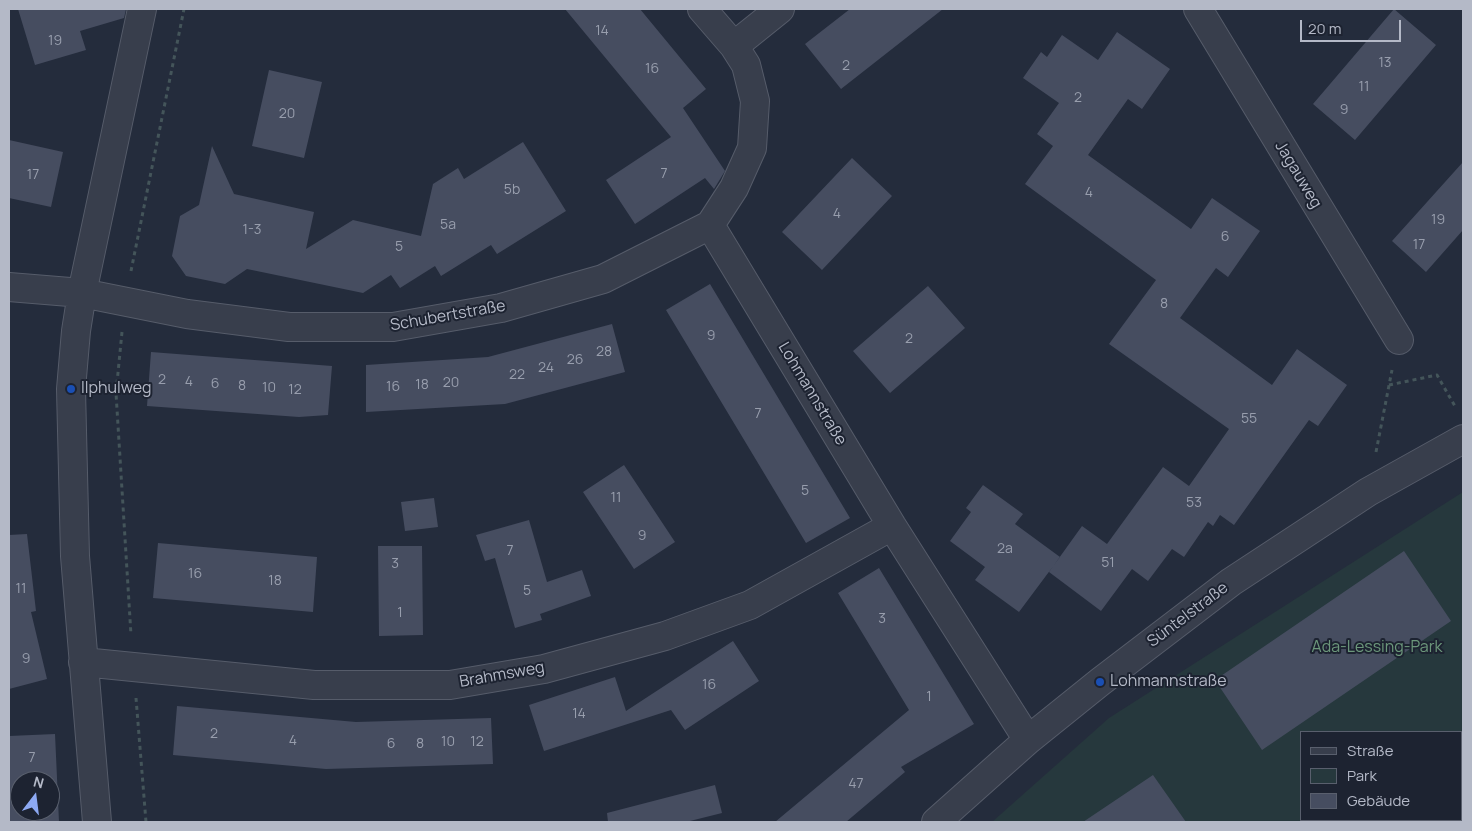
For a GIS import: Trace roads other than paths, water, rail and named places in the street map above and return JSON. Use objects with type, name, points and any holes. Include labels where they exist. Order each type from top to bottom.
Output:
[{"type":"street","points":[[97,822],[75,556],[71,388],[76,331],[82,293],[142,9]]},
{"type":"street","points":[[702,9],[734,46],[746,65],[755,101],[752,148],[734,188],[710,225]]},
{"type":"street","points":[[734,46],[780,9]]},
{"type":"street","name":"Jagauweg","points":[[1198,9],[1399,340]]},
{"type":"street","name":"Schubertstraße","points":[[9,287],[82,293],[187,314],[289,327],[393,327],[501,308],[602,279],[710,225]]},
{"type":"street","name":"Lohmannstraße","points":[[710,225],[892,526],[1028,740]]},
{"type":"street","name":"Süntelstraße","points":[[936,822],[1028,740],[1100,682],[1231,582],[1368,492],[1461,426]]},
{"type":"street","name":"Brahmsweg","points":[[83,662],[314,685],[450,685],[544,669],[665,636],[750,605],[892,526]]},
{"type":"place","name":"Ilphulweg","points":[[71,389]]},
{"type":"place","name":"Lohmannstraße","points":[[1100,682]]},
{"type":"park label","name":"Ada-Lessing-Park","points":[[1377,648]]}]
